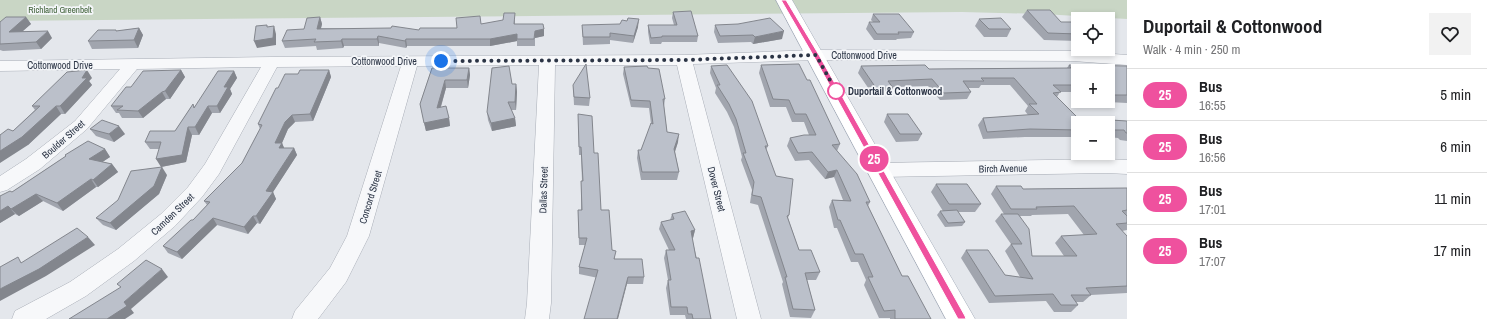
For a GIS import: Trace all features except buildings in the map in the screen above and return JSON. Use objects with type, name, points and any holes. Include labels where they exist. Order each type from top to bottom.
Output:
[{"type":"main road","points":[[784,0],[880,170],[961,319]]},
{"type":"street","name":"Cottonwood Drive","points":[[0,66],[272,62],[684,60],[816,55],[1073,56],[1127,60]]},
{"type":"street","name":"Dallas Street","points":[[536,319],[539,304],[547,60]]},
{"type":"street","name":"Dover Street","points":[[684,60],[749,319]]},
{"type":"street","name":"Concord Street","points":[[304,319],[338,275],[358,236],[411,61]]},
{"type":"street","name":"Camden Street","points":[[24,319],[78,289],[126,255],[168,220],[195,192],[212,169],[272,62]]},
{"type":"street","name":"Boulder Street","points":[[0,185],[34,164],[81,125],[132,65]]},
{"type":"street","name":"Birch Avenue","points":[[880,170],[1107,166],[1127,167]]},
{"type":"green space","name":"Richland Greenbelt","points":[[0,0],[1127,0],[1127,19],[1115,18],[1115,12],[1071,12],[1071,16],[962,12],[0,21]]},
{"type":"bus line","name":"25","points":[[784,0],[880,170],[961,319]]},
{"type":"place","name":"Duportail & Cottonwood","points":[[836,91]]},
{"type":"route","points":[[441,61],[684,60],[816,55],[836,91]]}]
